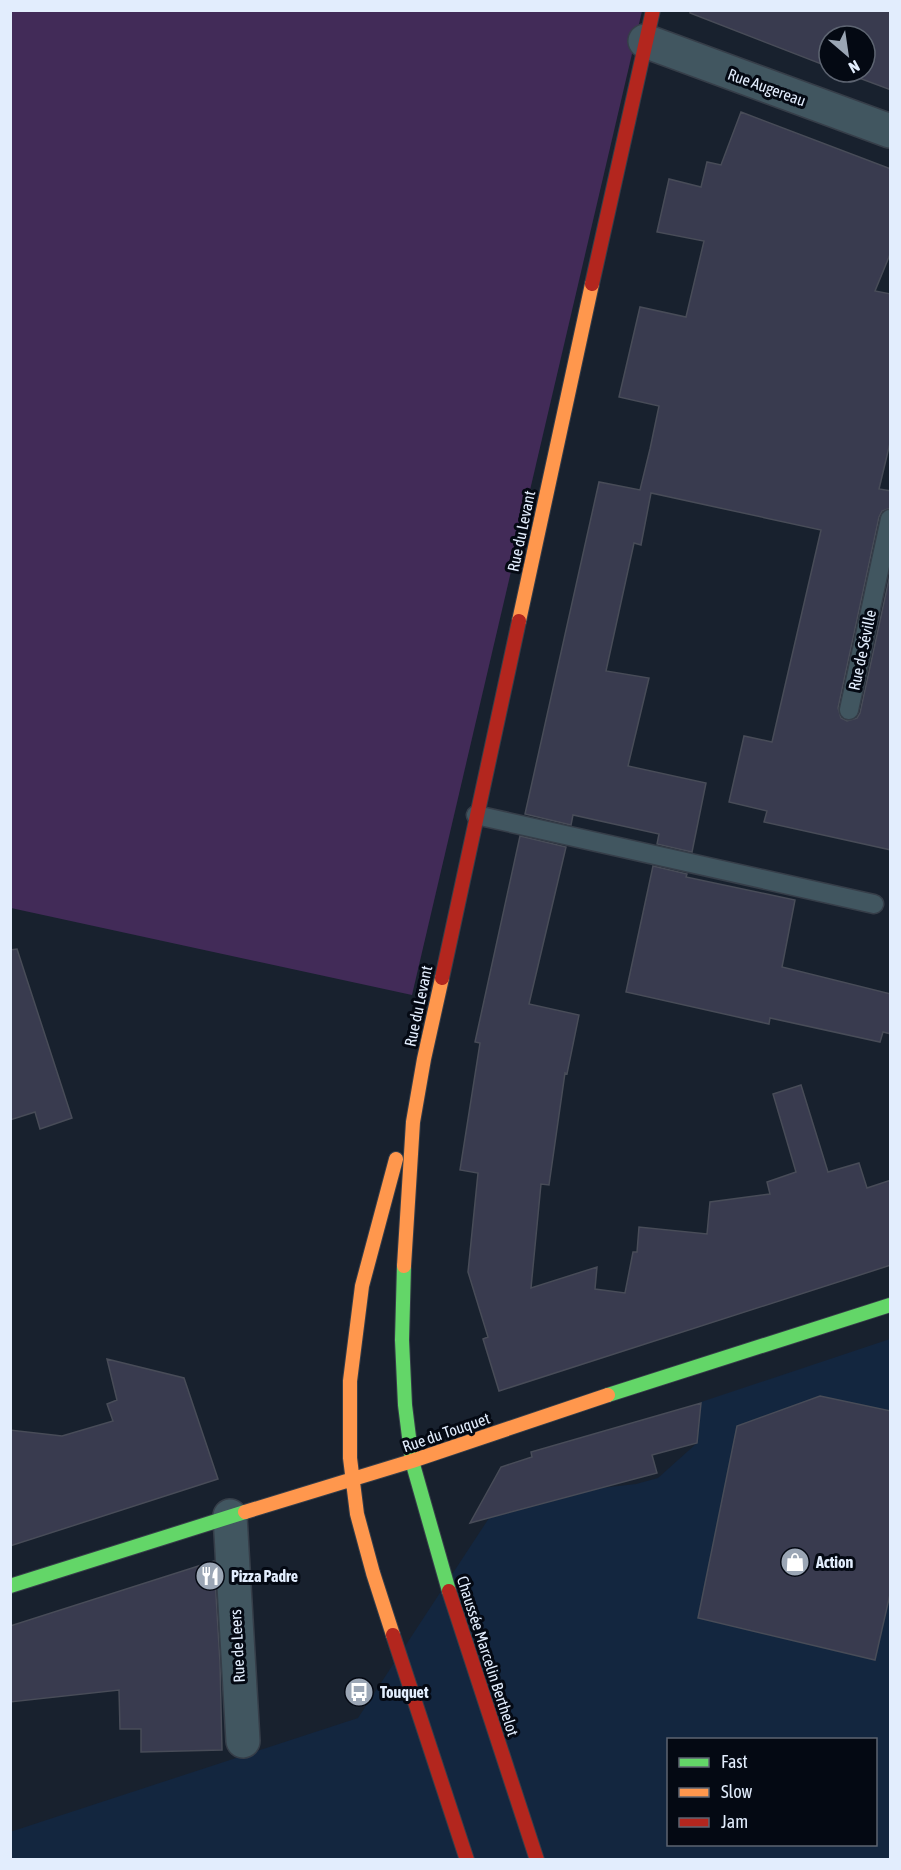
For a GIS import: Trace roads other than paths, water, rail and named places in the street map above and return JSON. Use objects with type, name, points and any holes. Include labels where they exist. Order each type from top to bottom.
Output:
[{"type":"main road","name":"Rue du Levant","points":[[412,1461],[405,1405],[402,1340],[407,1205],[413,1122],[424,1059],[476,815],[649,26]]},
{"type":"main road","name":"Rue du Levant","points":[[352,1480],[350,1381],[362,1286],[424,1059]]},
{"type":"main road","name":"Rue du Touquet","points":[[10,1586],[412,1461],[552,1413],[891,1305]]},
{"type":"main road","name":"Chaussée Marcelin Berthelot","points":[[412,1461],[440,1564],[537,1860]]},
{"type":"main road","points":[[352,1480],[357,1514],[373,1573],[467,1860]]},
{"type":"street","name":"Rue Augereau","points":[[649,26],[891,131]]},
{"type":"street","name":"Rue de Leers","points":[[230,1516],[243,1741]]},
{"type":"lane","name":"Rue de Séville","points":[[849,710],[891,519]]},
{"type":"lane","points":[[476,815],[874,904]]},
{"type":"place","name":"Action","points":[[795,1562]]},
{"type":"place","name":"Pizza Padre","points":[[210,1576]]},
{"type":"place","name":"Touquet","points":[[359,1692]]}]
